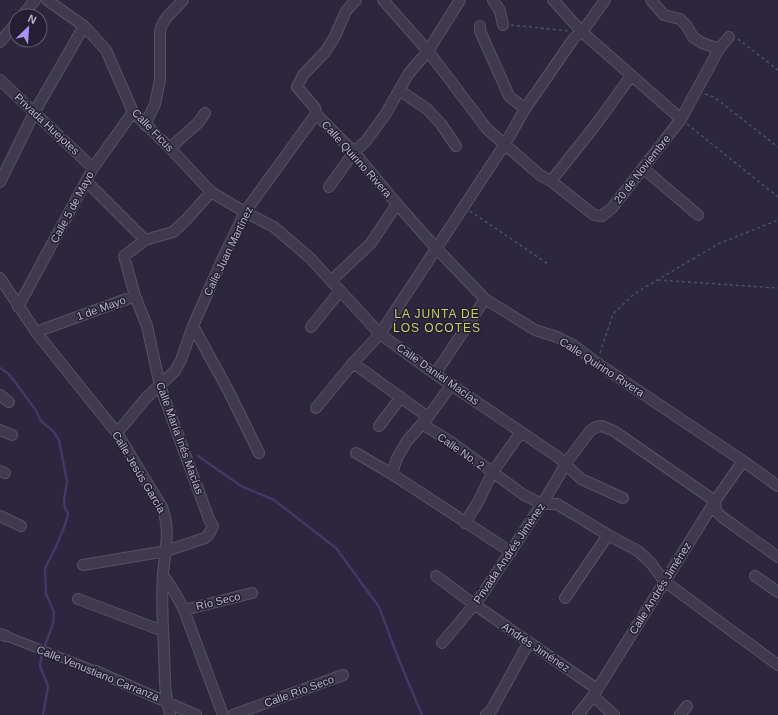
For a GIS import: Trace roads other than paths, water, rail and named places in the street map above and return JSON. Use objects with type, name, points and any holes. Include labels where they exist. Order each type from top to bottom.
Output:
[{"type":"street","points":[[28,8],[35,0]]},
{"type":"street","name":"Calle Ficus","points":[[47,0],[84,26],[106,50],[133,112],[145,125],[170,148],[211,192],[245,212]]},
{"type":"street","points":[[145,125],[155,104],[160,80],[161,25],[163,20],[171,14],[183,0]]},
{"type":"street","points":[[316,114],[315,108],[297,87],[303,75],[325,52],[335,36],[346,11],[356,0]]},
{"type":"street","points":[[383,0],[428,51],[487,129],[540,175],[551,180],[594,127],[631,76]]},
{"type":"street","points":[[329,187],[354,152],[366,141],[384,116],[409,73],[428,51],[460,0]]},
{"type":"street","points":[[493,0],[500,11],[503,24]]},
{"type":"street","points":[[553,0],[582,32],[681,119]]},
{"type":"street","points":[[316,408],[353,363],[380,334],[505,144],[525,109],[574,38],[582,32],[605,0]]},
{"type":"street","points":[[651,0],[664,15],[680,19],[687,26],[693,37],[702,43],[719,49]]},
{"type":"street","points":[[0,182],[34,113],[84,26]]},
{"type":"street","points":[[480,26],[480,31],[502,76],[509,96],[525,109]]},
{"type":"street","points":[[0,42],[8,32]]},
{"type":"street","name":"20 de Noviembre","points":[[551,180],[594,215],[602,216],[612,208],[681,119],[719,49],[729,37]]},
{"type":"street","name":"Privada Huejotes","points":[[0,80],[93,168]]},
{"type":"street","points":[[399,90],[427,109],[441,124],[456,146]]},
{"type":"street","name":"Calle 5 de Mayo","points":[[18,307],[93,168],[133,112]]},
{"type":"street","points":[[170,148],[206,114]]},
{"type":"street","name":"Calle Quirino Rivera","points":[[316,114],[354,152],[436,248],[485,299],[535,330],[573,344],[597,363],[778,486]]},
{"type":"street","name":"Calle Juan Martínez","points":[[117,433],[146,398],[175,371],[181,360],[193,326],[222,260],[245,212],[316,114]]},
{"type":"street","points":[[642,168],[698,215]]},
{"type":"street","points":[[86,180],[144,240]]},
{"type":"street","name":"1 de Mayo","points":[[36,332],[135,296],[124,256],[144,240],[173,232],[211,192]]},
{"type":"street","name":"Calle Quirino Rivera","points":[[331,281],[371,243],[397,204]]},
{"type":"street","name":"Calle Daniel Macías","points":[[245,212],[274,227],[310,258],[380,334],[436,374],[568,463],[581,479],[623,498]]},
{"type":"street","name":"Calle Jesús García","points":[[0,278],[36,332],[117,433],[162,507],[168,533],[163,575],[163,631],[166,701],[170,715]]},
{"type":"street","points":[[311,327],[340,291]]},
{"type":"street","name":"Calle María Inés Macías","points":[[135,296],[147,326],[160,386],[209,519],[213,526],[205,538],[166,551]]},
{"type":"street","points":[[436,374],[485,299]]},
{"type":"street","points":[[193,326],[228,390],[259,453]]},
{"type":"street","name":"Calle No. 2","points":[[353,363],[401,397],[451,442],[492,473],[524,495],[542,504]]},
{"type":"street","points":[[392,474],[397,458],[407,440],[425,420],[452,384]]},
{"type":"street","points":[[0,395],[9,402]]},
{"type":"street","points":[[379,426],[401,397]]},
{"type":"street","points":[[568,463],[590,431],[596,427],[602,426],[614,431],[715,501],[716,511],[722,517],[778,558]]},
{"type":"street","points":[[0,430],[12,435]]},
{"type":"street","points":[[465,523],[478,502],[492,473],[521,432]]},
{"type":"street","points":[[356,453],[392,474],[511,552]]},
{"type":"street","name":"Calle Andrés Jiménez","points":[[578,715],[595,692],[715,501],[743,461]]},
{"type":"street","name":"Privada Andrés Jiménez","points":[[442,643],[474,605],[511,552],[568,463]]},
{"type":"street","points":[[542,504],[557,504],[608,535],[638,551],[651,563],[664,581],[776,659]]},
{"type":"street","points":[[0,516],[21,526]]},
{"type":"street","points":[[565,598],[608,535]]},
{"type":"street","points":[[82,565],[166,551]]},
{"type":"street","points":[[163,575],[175,592],[184,610],[223,715]]},
{"type":"street","name":"Andrés Jiménez","points":[[436,576],[474,605],[529,642],[595,692]]},
{"type":"street","points":[[755,576],[778,592]]},
{"type":"street","name":"Río Seco","points":[[184,610],[252,593]]},
{"type":"street","points":[[78,599],[163,631]]},
{"type":"street","name":"Calle Venustiano Carranza","points":[[3,635],[96,671],[196,715]]},
{"type":"street","points":[[491,713],[529,642]]},
{"type":"street","name":"Calle Río Seco","points":[[233,715],[343,675]]},
{"type":"street","points":[[595,692],[614,715]]},
{"type":"street","points":[[680,715],[687,706]]},
{"type":"waterway","points":[[0,368],[9,374],[35,409],[41,421],[53,431],[59,440],[67,481],[64,500],[65,508],[68,514],[55,549],[45,568],[46,594],[54,612],[53,624],[42,653],[40,666],[48,686],[43,715]]},
{"type":"waterway","points":[[198,456],[241,486],[274,500],[336,548],[379,607],[422,715]]},
{"type":"district","name":"LA JUNTA DE LOS OCOTES","points":[[437,321]]}]
